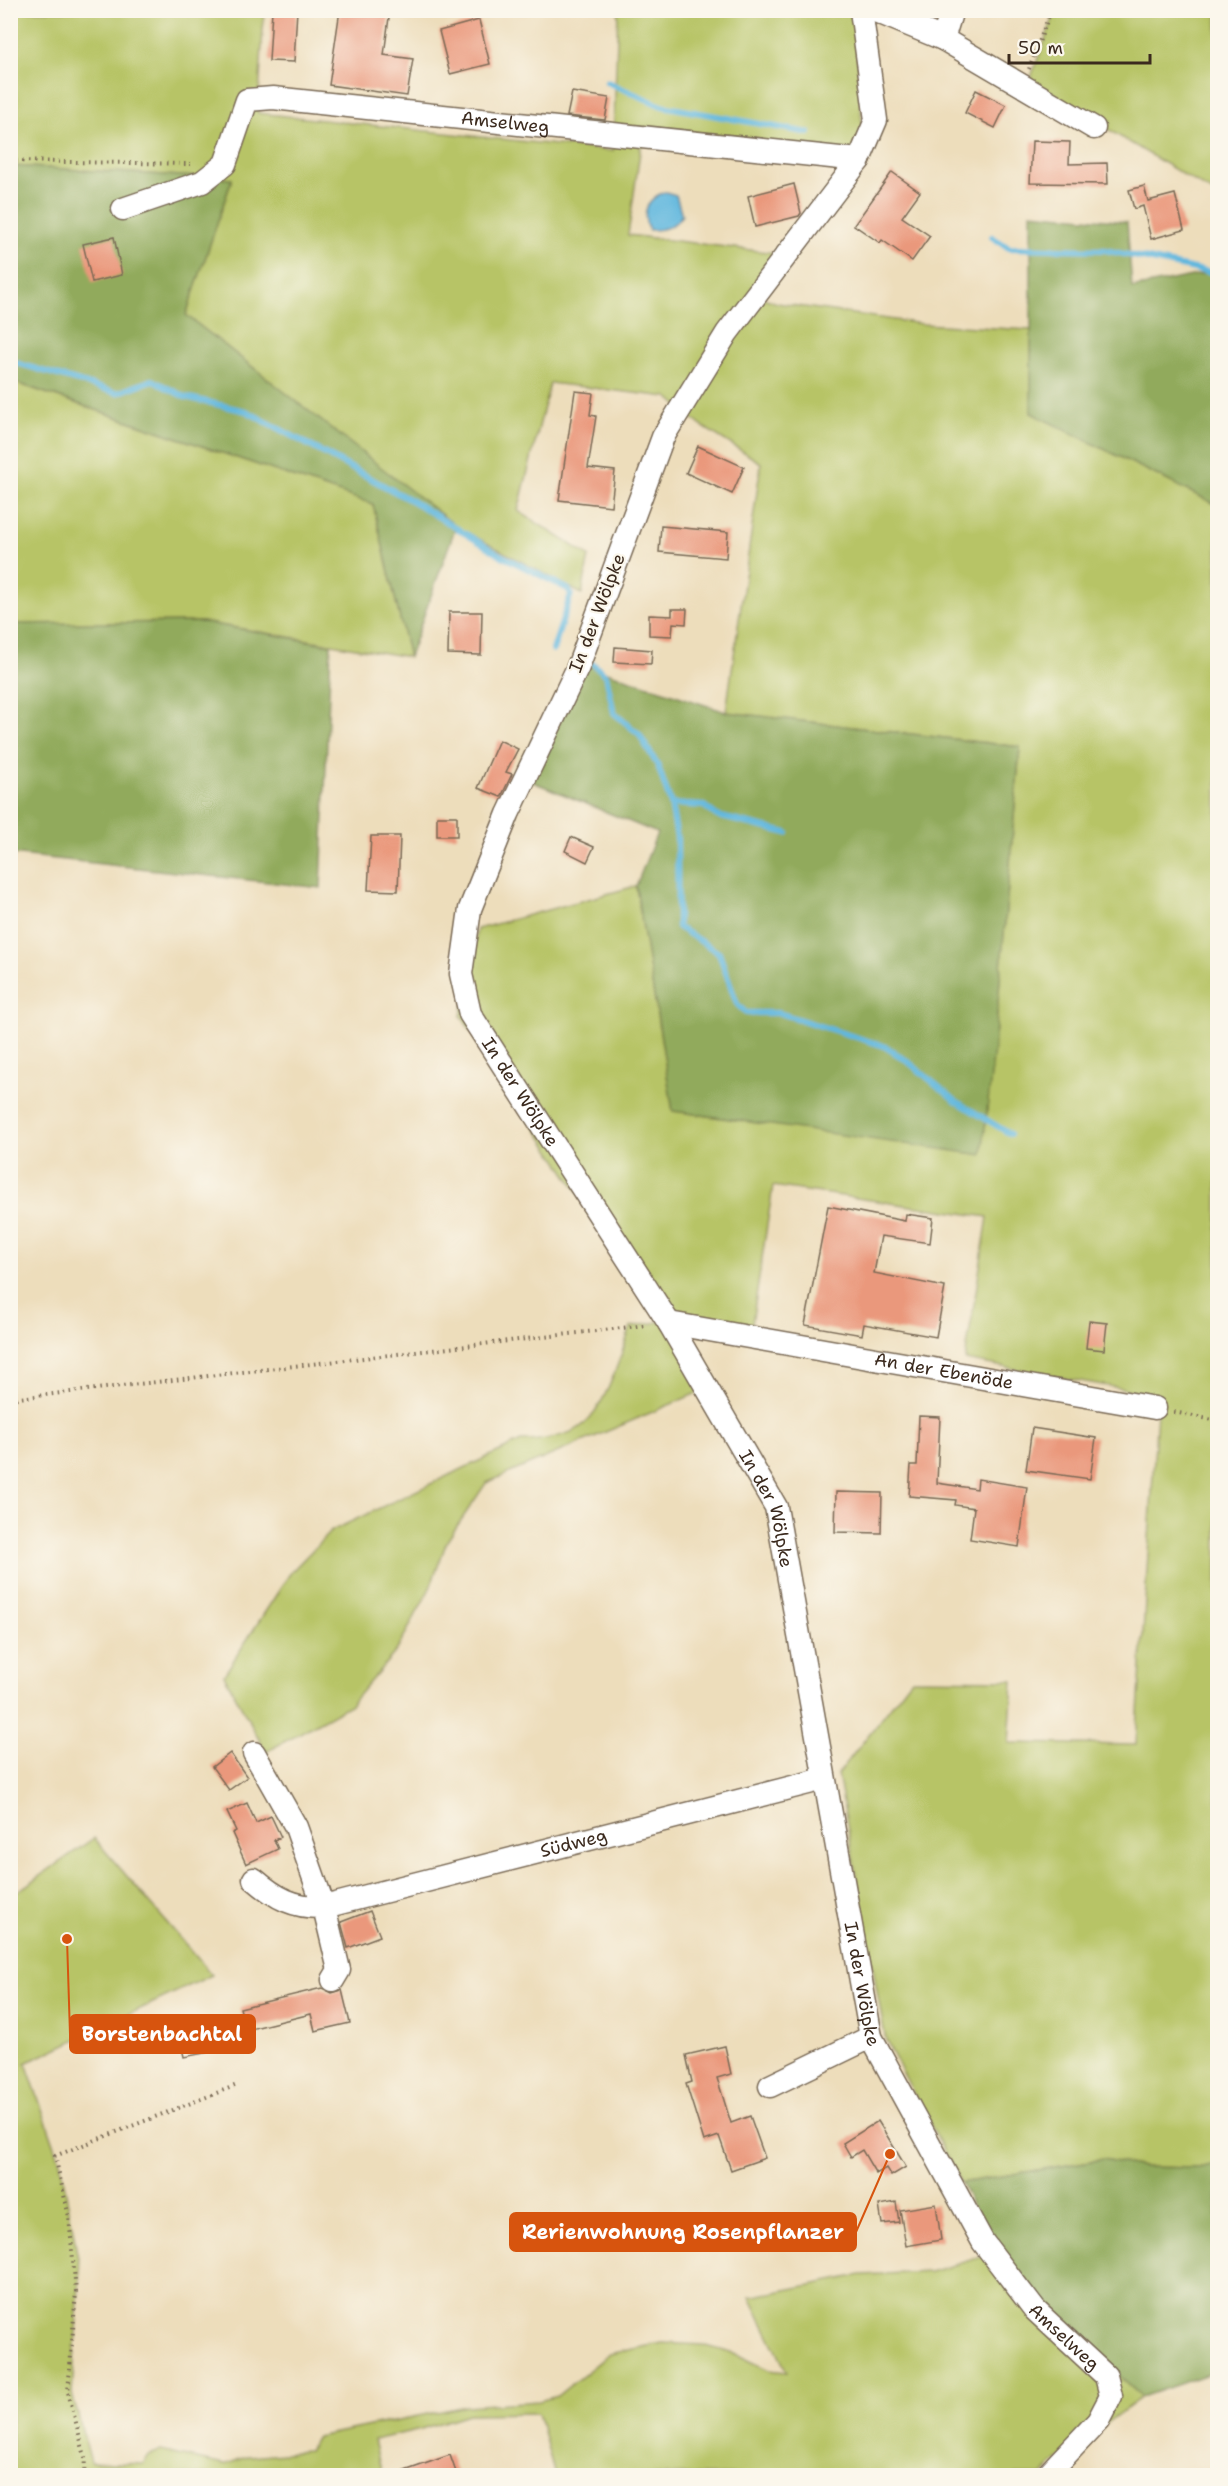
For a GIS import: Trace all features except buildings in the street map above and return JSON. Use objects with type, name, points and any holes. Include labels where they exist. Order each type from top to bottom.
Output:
[{"type":"street","name":"In der Wölpke","points":[[861,10],[876,120],[859,160],[727,333],[663,437],[578,667],[508,814],[470,909],[461,974],[470,1014],[669,1323],[776,1507],[871,2037],[957,2192]]},
{"type":"street","points":[[873,10],[943,39],[1094,128]]},
{"type":"street","points":[[943,39],[952,10]]},
{"type":"street","name":"Amselweg","points":[[225,164],[247,100],[273,98],[859,160]]},
{"type":"street","points":[[123,209],[202,182],[225,164]]},
{"type":"street","name":"An der Ebenöde","points":[[669,1323],[1155,1408]]},
{"type":"street","points":[[254,1753],[296,1827],[324,1907],[339,1970],[333,1980]]},
{"type":"street","name":"Südweg","points":[[254,1879],[275,1897],[302,1907],[324,1907],[824,1779]]},
{"type":"street","points":[[770,2086],[871,2037]]},
{"type":"street","name":"Amselweg","points":[[957,2192],[983,2242],[1035,2310],[1106,2376],[1111,2396],[1098,2421],[1046,2475]]},
{"type":"path","points":[[1023,85],[1051,10]]},
{"type":"path","points":[[10,161],[225,164]]},
{"type":"path","points":[[10,1400],[669,1323]]},
{"type":"path","points":[[1155,1408],[1218,1421]]},
{"type":"path","points":[[84,2475],[85,2457],[68,2392],[76,2292],[69,2217],[55,2156],[237,2085]]},
{"type":"green space","points":[[10,11],[264,11],[258,113],[613,151],[618,11],[854,11],[865,167],[641,145],[628,235],[792,255],[756,295],[777,303],[922,324],[1031,330],[1032,413],[1217,505],[1217,2164],[1198,2168],[1142,2167],[1103,2159],[961,2183],[886,2041],[838,1774],[912,1679],[1013,1680],[1009,1743],[1136,1745],[1158,1395],[965,1360],[988,1217],[773,1186],[751,1330],[674,1320],[716,1385],[486,1483],[447,1541],[430,1588],[397,1650],[350,1705],[266,1752],[224,1675],[291,1572],[331,1531],[521,1441],[554,1437],[571,1432],[584,1424],[593,1415],[607,1391],[631,1327],[664,1321],[461,1016],[477,929],[636,886],[673,1111],[994,1049],[1020,747],[726,712],[761,463],[700,425],[668,397],[550,383],[518,511],[589,556],[582,594],[455,526],[186,315],[232,179],[11,166]]},
{"type":"green space","points":[[1056,11],[1217,11],[1217,195],[1029,82]]},
{"type":"green space","points":[[10,166],[232,179],[186,315],[456,526],[409,657],[373,504],[11,381]]},
{"type":"green space","points":[[1031,213],[1127,222],[1132,288],[1217,271],[1217,505],[1031,413]]},
{"type":"green space","points":[[10,381],[373,504],[409,657],[202,622],[11,624]]},
{"type":"green space","points":[[202,622],[331,645],[321,888],[11,854],[11,624]]},
{"type":"green space","points":[[586,665],[726,712],[1020,747],[994,1049],[982,1155],[673,1111],[636,886],[657,833],[531,781]]},
{"type":"green space","points":[[94,1838],[212,1975],[26,2063],[60,2161],[80,2269],[72,2394],[91,2462],[143,2464],[149,2455],[160,2451],[224,2465],[249,2456],[308,2451],[317,2437],[466,2406],[539,2401],[557,2396],[609,2354],[662,2343],[703,2345],[738,2355],[769,2370],[787,2372],[750,2297],[861,2275],[930,2272],[998,2252],[1036,2301],[1142,2397],[1069,2450],[1042,2475],[555,2475],[538,2413],[468,2414],[421,2429],[374,2440],[382,2475],[11,2475],[10,1897]]},
{"type":"green space","points":[[1103,2159],[1142,2167],[1198,2168],[1217,2164],[1217,2371],[1142,2397],[1036,2301],[989,2241],[961,2183]]},
{"type":"water","points":[[666,192],[676,195],[682,215],[668,227],[649,230],[645,217],[647,206],[654,198]]},
{"type":"waterway","points":[[607,82],[662,106],[809,133]]},
{"type":"waterway","points":[[992,237],[1009,248],[1105,250],[1218,274]]},
{"type":"waterway","points":[[10,361],[117,393],[152,380],[185,397],[246,411],[412,501],[502,556],[568,589],[571,594],[553,650]]},
{"type":"waterway","points":[[593,664],[606,675],[614,713],[639,734],[658,766],[671,804],[677,838],[678,927],[719,953],[737,1004],[746,1013],[779,1013],[884,1046],[906,1060],[956,1101],[1010,1134]]},
{"type":"waterway","points":[[671,804],[704,806],[717,816],[787,833]]},
{"type":"place","name":"Borstenbachtal","points":[[67,1939]]},
{"type":"place","name":"Rerienwohnung Rosenpflanzer","points":[[890,2154]]}]
